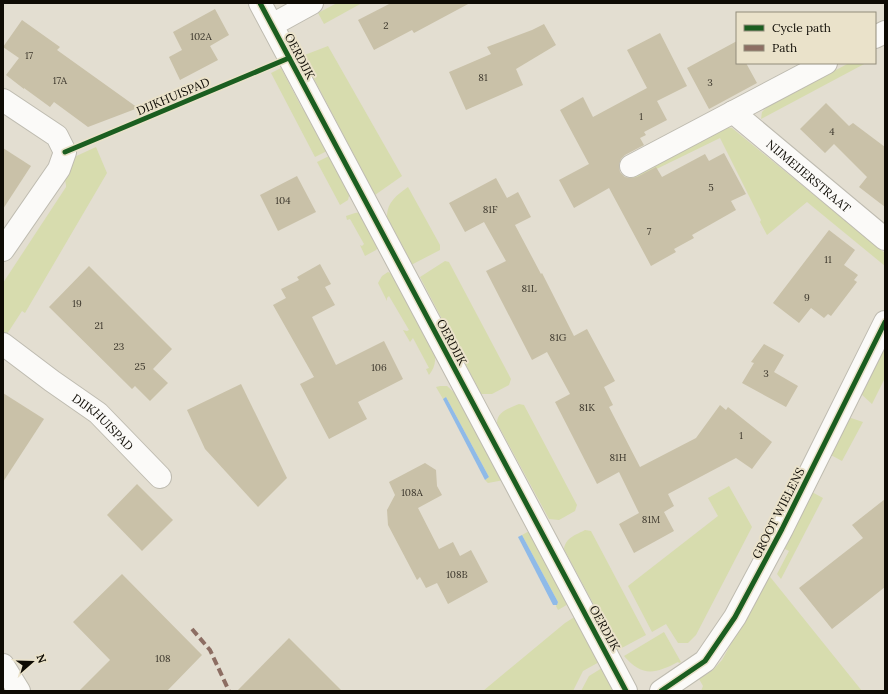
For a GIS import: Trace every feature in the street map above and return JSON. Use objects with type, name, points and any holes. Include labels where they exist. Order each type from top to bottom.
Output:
[{"type":"street","name":"OERDIJK","points":[[260,3],[626,691]]},
{"type":"street","points":[[272,25],[312,3]]},
{"type":"street","points":[[876,36],[885,32]]},
{"type":"street","points":[[631,166],[824,64]]},
{"type":"street","points":[[3,100],[57,136],[65,152],[59,169],[3,250]]},
{"type":"street","name":"NIJMEIJERSTRAAT","points":[[733,112],[885,239]]},
{"type":"street","name":"GROOT WIELENS","points":[[661,691],[705,661],[735,617],[782,529],[885,322]]},
{"type":"street","name":"DIJKHUISPAD","points":[[3,344],[98,413],[160,477]]},
{"type":"street","points":[[3,665],[19,691]]},
{"type":"green space","points":[[337,3],[362,3],[324,24],[318,13]]},
{"type":"green space","points":[[328,46],[402,176],[375,195],[302,56]]},
{"type":"green space","points":[[847,64],[864,64],[761,119],[762,112],[767,107]]},
{"type":"green space","points":[[281,68],[350,192],[348,200],[340,205],[317,162],[329,156],[327,151],[315,157],[271,73]]},
{"type":"green space","points":[[725,127],[732,128],[885,253],[885,266],[807,202],[767,235],[720,138],[634,180],[623,160]]},
{"type":"green space","points":[[96,147],[107,173],[25,313],[22,311],[7,334],[3,332],[3,283],[66,187],[64,175],[72,158]]},
{"type":"green space","points":[[408,187],[440,245],[440,250],[413,264],[387,217],[387,212],[393,199]]},
{"type":"green space","points":[[361,212],[379,246],[376,250],[365,256],[360,245],[362,246],[364,244],[350,219],[347,220],[346,216]]},
{"type":"green space","points":[[445,261],[449,262],[511,379],[509,385],[492,394],[481,394],[420,277]]},
{"type":"green space","points":[[388,272],[393,274],[433,345],[435,360],[432,371],[429,375],[426,369],[429,368],[413,338],[410,342],[403,330],[409,330],[389,296],[387,301],[378,283],[382,276]]},
{"type":"green space","points":[[885,347],[885,378],[872,404],[860,393]]},
{"type":"green space","points":[[447,386],[460,398],[504,480],[488,483],[485,480],[489,477],[446,397],[443,399],[436,387]]},
{"type":"green space","points":[[519,404],[524,405],[577,505],[575,511],[559,520],[549,519],[497,423],[499,416],[502,413]]},
{"type":"green space","points":[[848,417],[863,422],[842,461],[829,454]]},
{"type":"green space","points":[[729,486],[752,527],[696,635],[688,643],[678,643],[666,624],[652,632],[628,586],[718,516],[708,498]]},
{"type":"green space","points":[[810,491],[823,498],[781,579],[777,574],[789,551],[781,547]]},
{"type":"green space","points":[[531,530],[570,603],[558,610],[556,606],[558,602],[522,535]]},
{"type":"green space","points":[[585,530],[591,531],[646,635],[618,650],[564,549],[569,539]]},
{"type":"green space","points":[[767,573],[862,691],[701,691],[703,686],[699,679],[713,670],[722,660],[742,624]]},
{"type":"green space","points":[[576,616],[601,661],[583,671],[573,691],[483,691],[565,623]]},
{"type":"green space","points":[[664,632],[681,662],[656,671],[649,671],[637,667],[624,656]]},
{"type":"green space","points":[[602,668],[612,691],[581,691],[589,676]]},
{"type":"water","points":[[446,397],[489,477],[485,480],[443,399]]},
{"type":"water","points":[[522,535],[558,602],[557,605],[553,605],[518,537]]},
{"type":"building","points":[[391,3],[470,3],[414,33],[412,30],[374,50],[358,20]]},
{"type":"building","points":[[215,9],[229,35],[210,46],[218,60],[180,80],[169,57],[182,50],[173,32]]},
{"type":"building","points":[[22,20],[60,47],[57,50],[138,108],[88,127],[54,102],[50,107],[24,89],[6,75],[19,58],[3,47]]},
{"type":"building","points":[[544,24],[556,45],[516,69],[523,85],[466,110],[449,72],[491,54],[487,47]]},
{"type":"building","points":[[660,33],[687,86],[657,101],[667,120],[644,132],[646,135],[640,138],[644,145],[625,155],[621,159],[619,165],[620,172],[625,177],[631,178],[637,177],[656,167],[662,177],[705,154],[709,161],[724,153],[746,194],[731,201],[736,210],[692,235],[694,238],[674,249],[676,252],[651,266],[609,188],[574,208],[559,180],[589,164],[560,110],[583,97],[593,117],[647,88],[627,50]]},
{"type":"building","points":[[736,42],[736,64],[747,64],[757,83],[709,109],[687,68]]},
{"type":"building","points":[[826,103],[849,126],[853,123],[885,147],[885,207],[859,187],[867,177],[834,144],[825,153],[800,129]]},
{"type":"building","points":[[3,148],[31,166],[3,209]]},
{"type":"building","points":[[297,176],[316,212],[278,231],[260,195]]},
{"type":"building","points":[[496,178],[507,198],[518,192],[531,217],[515,225],[541,274],[542,273],[574,336],[587,329],[615,381],[604,387],[613,405],[609,407],[640,467],[696,438],[720,405],[726,410],[728,407],[772,442],[752,469],[736,458],[668,494],[674,506],[664,512],[674,531],[634,553],[619,524],[639,513],[619,472],[597,484],[555,402],[570,394],[547,352],[532,360],[486,271],[506,261],[484,222],[465,232],[449,203]]},
{"type":"building","points":[[829,230],[855,250],[844,265],[858,275],[854,280],[857,282],[831,316],[828,314],[824,318],[811,308],[799,323],[773,303]]},
{"type":"building","points":[[320,264],[331,284],[325,287],[335,305],[312,317],[336,365],[384,341],[403,379],[358,402],[367,419],[329,439],[300,384],[314,377],[273,305],[286,298],[281,289],[299,280],[297,277]]},
{"type":"building","points":[[89,266],[172,349],[153,369],[168,383],[150,401],[135,386],[132,389],[49,307]]},
{"type":"building","points":[[764,344],[784,355],[774,372],[798,386],[786,407],[742,383],[754,363],[751,362]]},
{"type":"building","points":[[241,384],[287,478],[258,507],[205,449],[187,410]]},
{"type":"building","points":[[3,393],[44,419],[3,482]]},
{"type":"building","points":[[425,463],[436,470],[437,486],[442,495],[418,508],[439,549],[453,542],[460,556],[471,550],[488,582],[448,604],[437,583],[426,588],[420,577],[417,580],[388,525],[387,510],[395,495],[389,482]]},
{"type":"building","points":[[137,484],[173,520],[142,551],[107,515]]},
{"type":"building","points":[[885,499],[885,587],[832,629],[799,588],[863,538],[852,525]]},
{"type":"building","points":[[122,574],[202,655],[167,691],[79,691],[110,660],[73,622]]},
{"type":"building","points":[[289,638],[342,691],[237,691]]},
{"type":"marked path","points":[[192,629],[210,650],[229,691]]},
{"type":"cycle path","points":[[260,3],[626,691]]},
{"type":"cycle path","points":[[65,152],[289,58]]},
{"type":"cycle path","points":[[661,691],[705,661],[735,617],[782,529],[885,322]]}]
